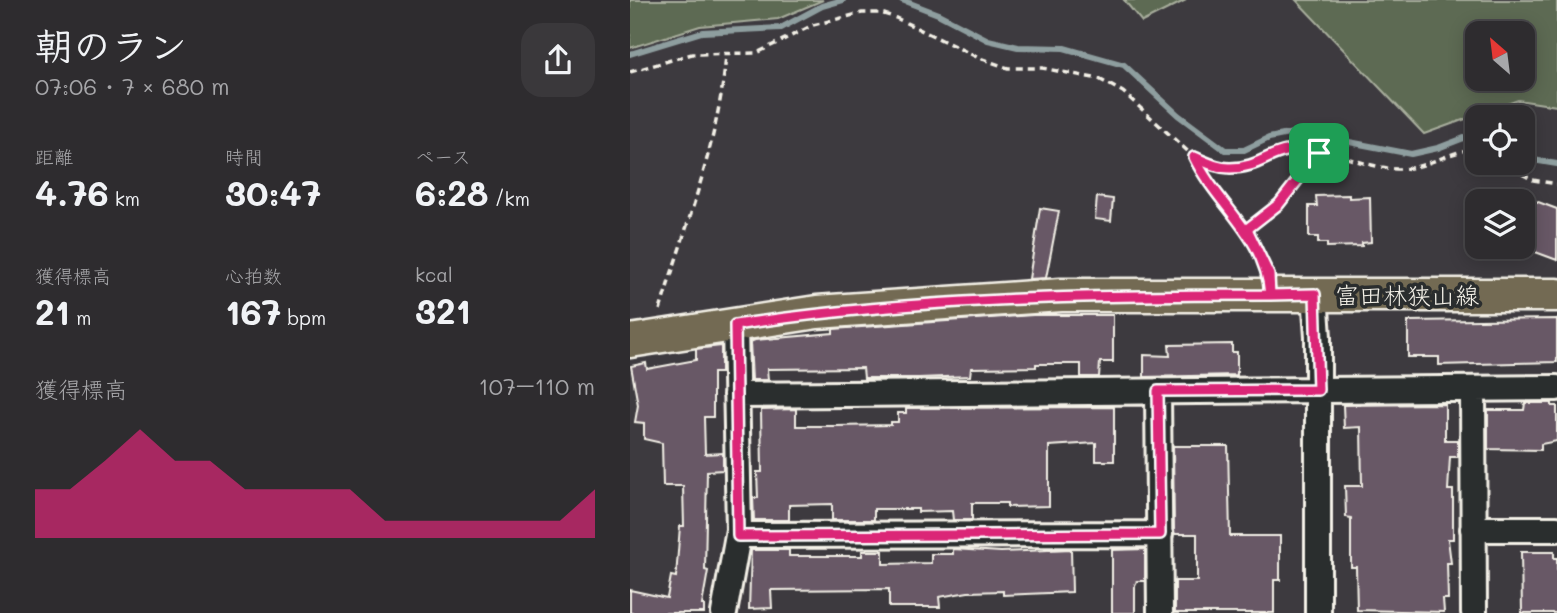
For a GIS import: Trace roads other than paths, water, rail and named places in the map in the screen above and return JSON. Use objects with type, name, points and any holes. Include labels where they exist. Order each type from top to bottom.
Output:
[{"type":"main road","name":"富田林狭山線","points":[[630,341],[817,312],[1062,295],[1557,295]]},
{"type":"street","points":[[1315,294],[1318,613]]},
{"type":"street","points":[[724,613],[738,536],[735,325]]},
{"type":"street","points":[[1473,388],[1474,613]]},
{"type":"street","points":[[736,395],[1557,388]]},
{"type":"street","points":[[1158,391],[1160,613]]},
{"type":"street","points":[[1473,529],[1557,529]]},
{"type":"street","points":[[738,536],[1160,534]]},
{"type":"waterway","points":[[630,54],[702,32],[781,28],[822,6],[843,0]]},
{"type":"waterway","points":[[902,0],[938,14],[988,40],[1018,47],[1064,48],[1124,65],[1178,115],[1225,150],[1244,150],[1269,138],[1298,132],[1411,154],[1465,138]]},
{"type":"waterway","points":[[1535,160],[1557,164]]}]
